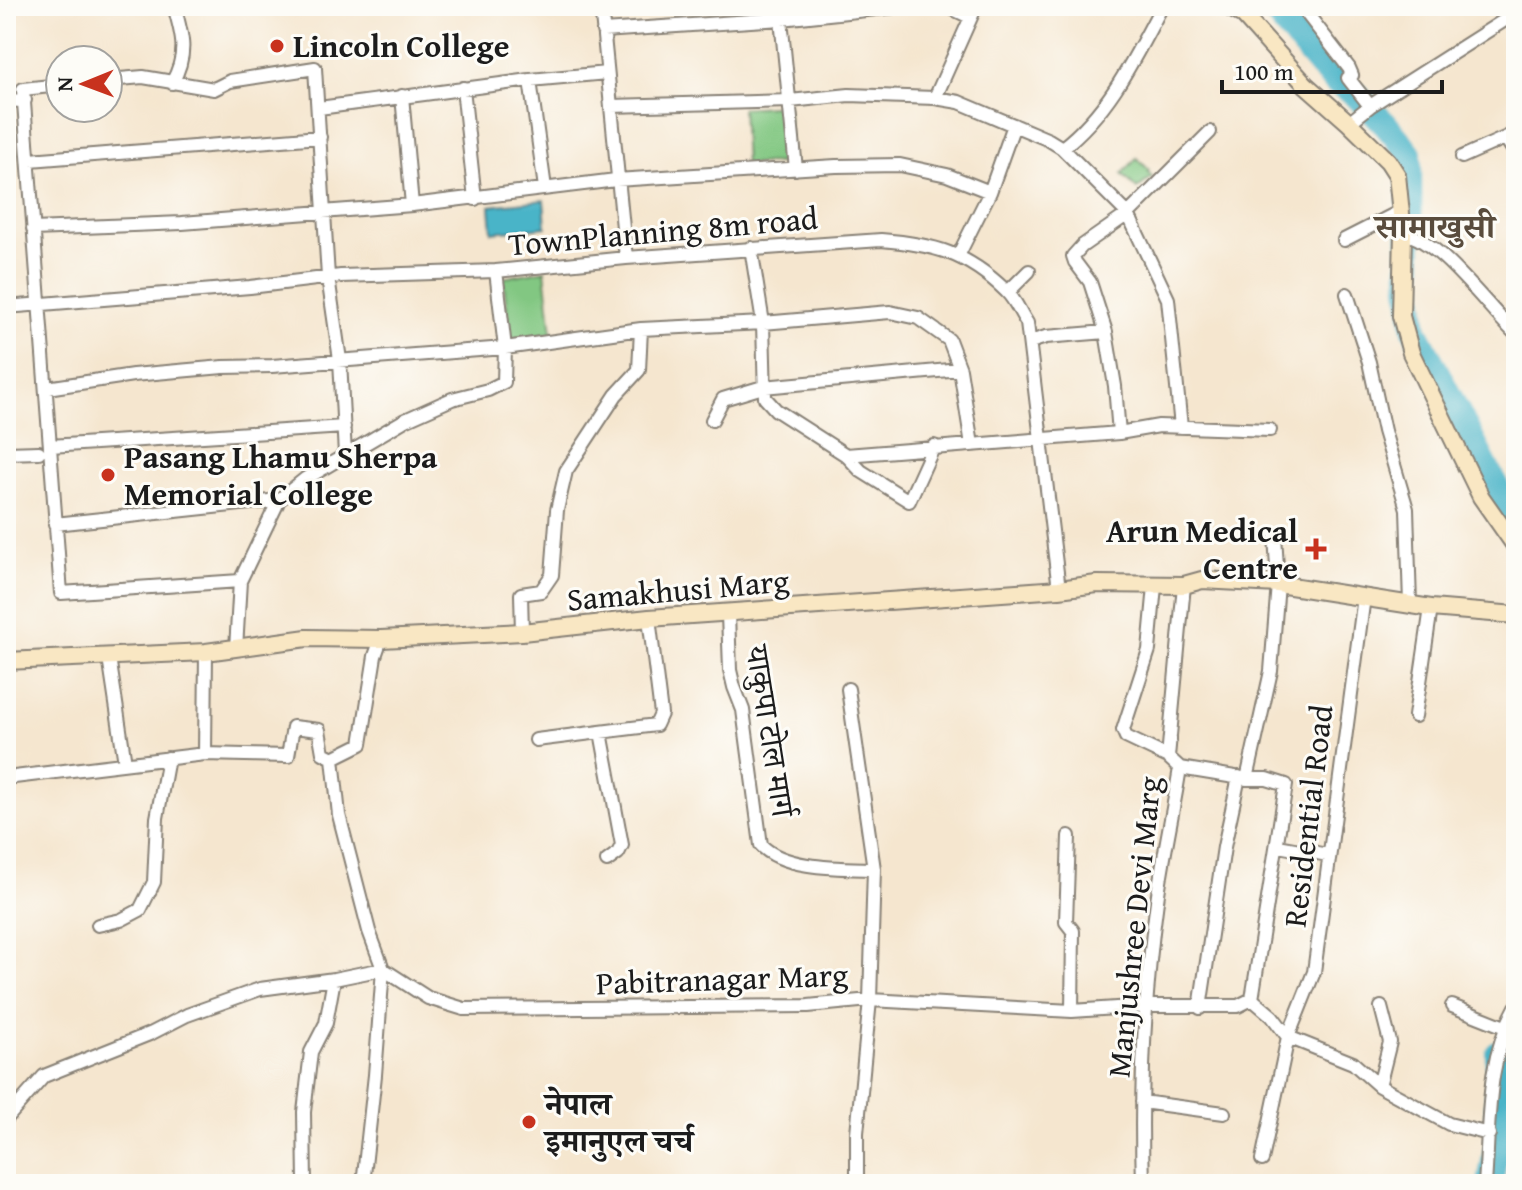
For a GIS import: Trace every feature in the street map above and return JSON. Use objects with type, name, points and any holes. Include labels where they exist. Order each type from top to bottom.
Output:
[{"type":"main road","points":[[1226,6],[1243,15],[1306,85],[1360,114],[1397,175],[1401,211],[1408,234],[1401,316],[1411,353],[1481,497],[1516,547]]},
{"type":"main road","name":"Samakhusi Marg","points":[[6,661],[206,652],[307,638],[381,639],[522,632],[649,618],[1097,584],[1184,585],[1202,580],[1278,584],[1431,608],[1516,615]]},
{"type":"street","points":[[172,83],[183,62],[182,40],[174,6]]},
{"type":"street","points":[[601,6],[626,258]]},
{"type":"street","points":[[603,31],[781,19],[904,6]]},
{"type":"street","points":[[935,98],[973,12],[947,6]]},
{"type":"street","points":[[1062,148],[1090,124],[1120,81],[1162,6]]},
{"type":"street","points":[[1301,6],[1349,68],[1352,75],[1348,78],[1360,114],[1508,18]]},
{"type":"street","points":[[781,19],[796,169]]},
{"type":"street","points":[[124,79],[143,77],[214,89],[230,81],[315,68],[328,277],[340,360],[345,455]]},
{"type":"street","points":[[319,108],[463,88],[607,73]]},
{"type":"street","points":[[530,80],[545,188]]},
{"type":"street","points":[[44,87],[23,89],[47,388],[45,449],[61,593],[240,581]]},
{"type":"street","points":[[463,88],[475,199]]},
{"type":"street","points":[[611,106],[790,101],[849,95],[935,98],[959,102],[1062,148],[1128,214],[1168,299],[1181,427]]},
{"type":"street","points":[[402,96],[412,205]]},
{"type":"street","points":[[6,101],[25,100]]},
{"type":"street","points":[[959,254],[990,192],[1014,125]]},
{"type":"street","points":[[1119,433],[1106,332],[1090,282],[1073,256],[1082,246],[1128,214],[1210,132]]},
{"type":"street","points":[[1462,157],[1511,136],[1516,154]]},
{"type":"street","points":[[30,160],[320,137]]},
{"type":"street","points":[[33,229],[182,223],[412,205],[616,180],[796,169],[900,165],[947,175],[990,192]]},
{"type":"street","points":[[1344,240],[1401,211]]},
{"type":"street","points":[[1408,234],[1446,259],[1516,334]]},
{"type":"street","name":"TownPlanning 8m road","points":[[6,307],[328,277],[496,271],[626,258],[881,240],[919,243],[959,254],[1008,292],[1027,323],[1059,589]]},
{"type":"street","points":[[751,248],[763,323],[763,387],[765,398],[776,410],[909,501],[934,446]]},
{"type":"street","points":[[236,649],[240,581],[279,500],[305,479],[405,420],[452,399],[488,390],[504,382],[505,348],[496,271]]},
{"type":"street","points":[[1008,292],[1029,271]]},
{"type":"street","points":[[1347,294],[1369,362],[1384,431],[1407,509],[1410,604]]},
{"type":"street","points":[[47,388],[133,375],[505,348],[641,329],[890,312],[918,318],[949,340],[960,369],[972,445]]},
{"type":"street","points":[[522,632],[521,594],[541,591],[552,575],[557,510],[566,471],[616,395],[639,370],[641,329]]},
{"type":"street","points":[[1030,342],[1046,337],[1106,332]]},
{"type":"street","points":[[712,420],[723,399],[763,387],[960,369]]},
{"type":"street","points":[[846,455],[1119,433],[1159,426],[1270,430]]},
{"type":"street","points":[[6,453],[344,427]]},
{"type":"street","points":[[55,524],[279,500]]},
{"type":"street","points":[[1200,1008],[1224,847],[1271,671],[1278,584],[1275,535]]},
{"type":"street","name":"Manjushree Devi Marg","points":[[1143,1182],[1146,1006],[1157,902],[1180,768],[1168,757],[1184,585]]},
{"type":"street","points":[[1155,586],[1149,650],[1123,730],[1126,737],[1168,757]]},
{"type":"street","name":"Residential Road","points":[[1262,1160],[1288,1037],[1314,972],[1364,597]]},
{"type":"street","points":[[1415,716],[1431,608]]},
{"type":"street","name":"याकुपा टोल मार्ग","points":[[728,614],[730,670],[743,710],[761,845],[764,850],[790,861],[816,867],[874,869]]},
{"type":"street","points":[[536,740],[650,726],[659,720],[661,714],[649,618]]},
{"type":"street","points":[[333,758],[361,744],[375,656],[381,639]]},
{"type":"street","points":[[205,754],[206,652]]},
{"type":"street","points":[[109,657],[125,763]]},
{"type":"street","points":[[848,689],[874,869],[870,1000],[857,1133],[857,1184]]},
{"type":"street","points":[[6,778],[205,754],[288,756],[293,727],[319,730],[323,753],[333,758]]},
{"type":"street","points":[[601,732],[622,845],[618,853],[607,861]]},
{"type":"street","points":[[98,925],[121,920],[140,910],[154,882],[157,818],[168,758]]},
{"type":"street","points":[[333,758],[339,815],[369,931],[383,969],[363,1184]]},
{"type":"street","points":[[1180,768],[1267,779],[1286,785],[1252,999],[1272,1016],[1288,1037],[1353,1063],[1379,1086],[1449,1124],[1489,1134]]},
{"type":"street","points":[[1069,836],[1066,922],[1073,931],[1072,1011]]},
{"type":"street","points":[[1278,846],[1328,855]]},
{"type":"street","points":[[6,1119],[44,1076],[152,1033],[187,1015],[260,989],[383,969]]},
{"type":"street","name":"Pabitranagar Marg","points":[[383,969],[428,998],[464,1009],[808,1006],[870,1000],[1072,1011],[1146,1006],[1238,1006],[1252,999]]},
{"type":"street","points":[[305,1184],[304,1112],[311,1052],[326,1023],[334,979]]},
{"type":"street","points":[[1452,1006],[1505,1027]]},
{"type":"street","points":[[1379,1086],[1390,1042],[1381,1007]]},
{"type":"street","points":[[1485,1184],[1491,1071],[1505,1027],[1516,1007]]},
{"type":"street","points":[[1142,1102],[1224,1113]]},
{"type":"street","points":[[1088,1184],[1168,1184]]},
{"type":"green space","points":[[787,105],[791,162],[745,165],[742,108]]},
{"type":"green space","points":[[1137,158],[1152,177],[1137,189],[1122,174]]},
{"type":"green space","points":[[545,270],[552,333],[511,340],[503,278]]},
{"type":"water","points":[[544,200],[546,227],[492,232],[490,206]]},
{"type":"waterway","points":[[1270,6],[1320,66],[1336,82],[1354,93],[1409,153],[1410,286],[1415,330],[1516,525]]},
{"type":"waterway","points":[[1490,1184],[1497,1144],[1498,1054]]},
{"type":"place","name":"Lincoln College","points":[[277,46]]},
{"type":"place","name":"Pasang Lhamu Sherpa Memorial College","points":[[108,475]]},
{"type":"place","name":"Arun Medical Centre","points":[[1316,549]]},
{"type":"place","name":"नेपाल इमानुएल चर्च","points":[[529,1122]]},
{"type":"district","name":"सामाखुसी","points":[[1435,226]]}]
